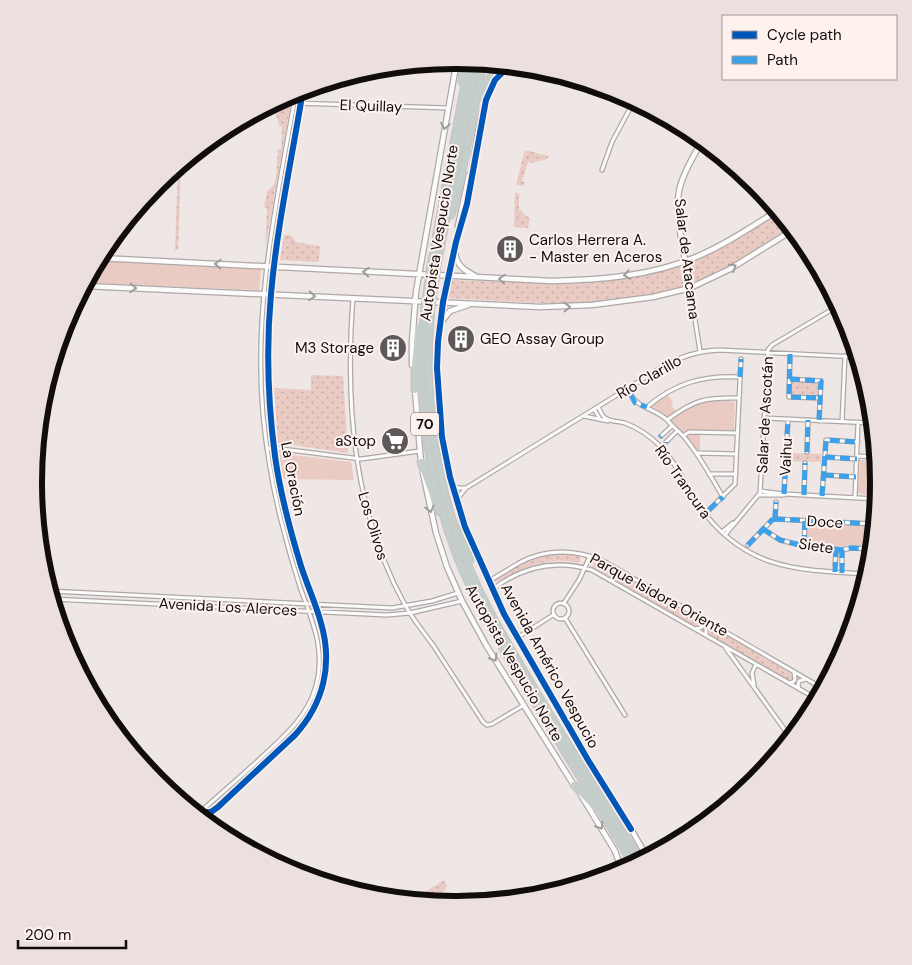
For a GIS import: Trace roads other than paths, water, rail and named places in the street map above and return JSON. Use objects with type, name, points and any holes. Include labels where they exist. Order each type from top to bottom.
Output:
[{"type":"highway","points":[[459,116],[463,69]]},
{"type":"highway","name":"Autopista Vespucio Norte","points":[[468,69],[427,308],[422,365],[425,423],[434,479],[450,535],[467,580],[486,618],[629,858]]},
{"type":"highway","name":"Autopista Vespucio Norte","points":[[434,266],[442,244],[475,70]]},
{"type":"highway","points":[[442,244],[461,179],[482,70]]},
{"type":"highway","points":[[473,115],[487,81],[496,71]]},
{"type":"highway","points":[[415,390],[417,343],[427,308]]},
{"type":"highway","name":"Autopista Vespucio Norte","points":[[427,308],[428,369],[434,441],[449,508],[459,542],[476,583],[511,649],[636,854]]},
{"type":"highway","points":[[421,462],[442,520],[450,535]]},
{"type":"highway","points":[[461,513],[468,553],[476,583]]},
{"type":"highway","points":[[591,781],[631,829]]},
{"type":"highway","points":[[574,784],[605,816]]},
{"type":"street","points":[[455,69],[419,274],[412,342],[421,462],[433,523],[458,594],[477,630],[615,851],[619,862]]},
{"type":"street","name":"Avenida Américo Vespucio","points":[[504,72],[497,78],[489,93],[483,115],[474,162],[464,195],[443,302],[437,359],[444,444],[456,499],[469,537],[493,590],[517,638],[643,851]]},
{"type":"street","name":"La Oración","points":[[206,812],[218,807],[296,735],[314,710],[324,681],[326,645],[290,530],[281,489],[274,448],[268,361],[274,267],[302,99]]},
{"type":"street","name":"El Quillay","points":[[294,103],[448,108]]},
{"type":"street","name":"La Oración","points":[[202,810],[232,785],[291,730],[309,704],[318,676],[319,645],[281,521],[267,449],[261,372],[263,294],[294,103]]},
{"type":"street","points":[[602,170],[612,142],[630,108]]},
{"type":"street","name":"Salar de Atacama","points":[[698,148],[682,178],[678,194],[678,212],[700,352]]},
{"type":"street","points":[[109,258],[552,281],[582,280],[646,272],[686,262],[771,215]]},
{"type":"street","points":[[92,286],[578,307],[644,298],[690,288],[730,269],[786,234]]},
{"type":"street","points":[[454,249],[455,258],[459,265],[478,277]]},
{"type":"street","name":"Los Olivos","points":[[353,298],[350,374],[356,459],[363,497],[378,548],[405,606],[483,722],[492,724],[524,705]]},
{"type":"street","points":[[440,325],[450,311],[457,307],[476,303]]},
{"type":"street","name":"Salar de Ascotán","points":[[724,533],[760,493],[768,352],[772,345],[832,310]]},
{"type":"street","name":"Río Clarillo","points":[[456,499],[466,488],[669,363],[700,352],[725,350],[850,356]]},
{"type":"street","points":[[790,354],[789,397],[820,398]]},
{"type":"street","points":[[842,422],[845,356]]},
{"type":"street","points":[[709,510],[735,484],[741,359]]},
{"type":"street","points":[[647,408],[671,390],[692,380],[740,377]]},
{"type":"street","points":[[790,379],[821,380],[819,421]]},
{"type":"street","points":[[631,395],[635,403],[667,420],[683,436],[696,453],[723,497]]},
{"type":"street","points":[[667,420],[683,408],[697,401],[709,398],[739,398]]},
{"type":"street","points":[[596,408],[600,420]]},
{"type":"street","name":"Río Trancura","points":[[596,408],[604,417],[634,427],[661,447],[698,505],[710,520],[744,549],[775,564],[805,571],[859,574]]},
{"type":"street","name":"Río Trancura","points":[[584,416],[600,420],[611,420]]},
{"type":"street","points":[[764,418],[865,423]]},
{"type":"street","name":"Vaihu","points":[[784,494],[788,419]]},
{"type":"street","points":[[807,452],[808,420]]},
{"type":"street","points":[[855,498],[858,423]]},
{"type":"street","points":[[655,442],[672,426]]},
{"type":"street","points":[[661,447],[677,431]]},
{"type":"street","points":[[683,436],[689,432],[737,433]]},
{"type":"street","points":[[822,496],[826,440],[858,442]]},
{"type":"street","points":[[267,449],[274,448],[356,459],[420,451]]},
{"type":"street","points":[[696,453],[736,454]]},
{"type":"street","points":[[825,457],[869,457]]},
{"type":"street","points":[[804,495],[805,463]]},
{"type":"street","points":[[708,474],[736,474]]},
{"type":"street","points":[[824,475],[856,477]]},
{"type":"street","points":[[453,486],[466,488]]},
{"type":"street","points":[[760,493],[869,499]]},
{"type":"street","points":[[748,545],[775,519],[776,502]]},
{"type":"street","name":"Doce","points":[[775,519],[867,524]]},
{"type":"street","points":[[804,545],[805,521]]},
{"type":"street","name":"Siete","points":[[763,529],[768,534],[782,540],[804,545],[830,547],[836,550],[864,549]]},
{"type":"street","points":[[835,572],[836,550]]},
{"type":"street","points":[[842,550],[842,573]]},
{"type":"street","name":"Parque Isidora Oriente","points":[[489,581],[520,563],[541,554],[569,552],[590,556],[605,562],[816,685]]},
{"type":"street","points":[[564,603],[590,556]]},
{"type":"street","points":[[493,590],[520,573],[539,566],[560,564],[585,568],[603,575],[810,696]]},
{"type":"street","name":"Avenida Los Alerces","points":[[57,590],[373,608],[405,606],[458,594]]},
{"type":"street","name":"Avenida Los Alerces","points":[[60,599],[387,615],[410,613],[462,600]]},
{"type":"street","points":[[559,602],[564,603],[569,610],[568,615],[565,618],[559,619],[552,611],[559,602]]},
{"type":"street","points":[[517,638],[554,615]]},
{"type":"street","points":[[565,618],[625,716]]},
{"type":"street","points":[[694,628],[702,627],[704,624],[702,618]]},
{"type":"street","points":[[706,635],[706,628],[713,624]]},
{"type":"street","points":[[723,645],[786,732]]},
{"type":"street","points":[[755,688],[752,673],[756,664]]},
{"type":"street","points":[[788,683],[795,680],[794,671]]},
{"type":"street","points":[[800,690],[799,681],[806,679]]},
{"type":"street","points":[[291,730],[296,735]]},
{"type":"place","name":"Carlos Herrera A. - Master en Aceros","points":[[510,249]]},
{"type":"place","name":"GEO Assay Group","points":[[461,339]]},
{"type":"place","name":"M3 Storage","points":[[393,348]]},
{"type":"place","name":"aStop","points":[[395,441]]}]
